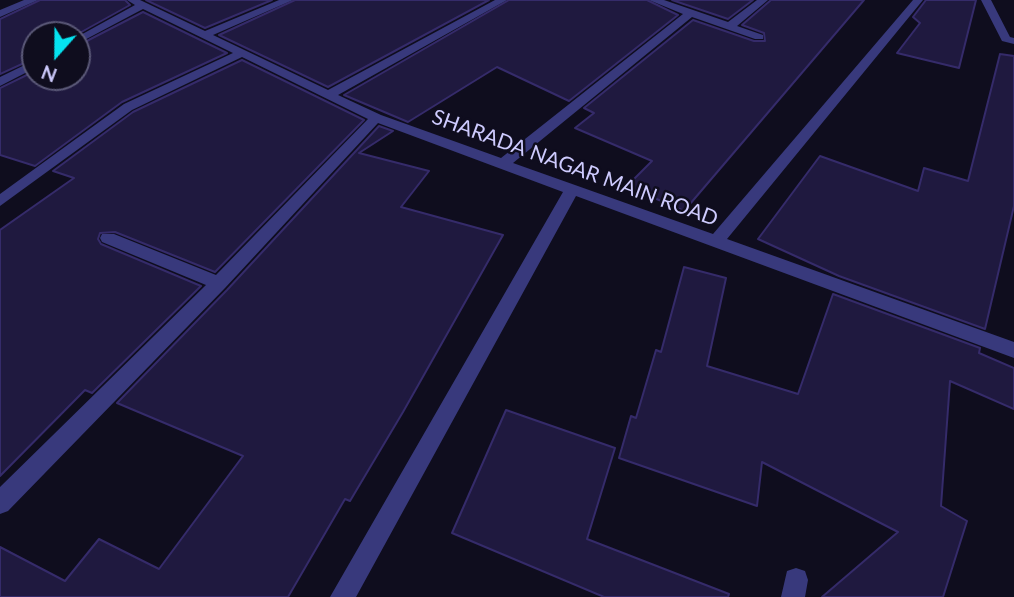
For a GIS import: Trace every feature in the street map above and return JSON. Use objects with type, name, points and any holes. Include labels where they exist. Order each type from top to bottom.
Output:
[{"type":"street","points":[[0,14],[33,0]]},
{"type":"street","points":[[202,36],[288,0]]},
{"type":"street","points":[[328,94],[502,0]]},
{"type":"street","points":[[654,0],[759,37]]},
{"type":"street","points":[[730,26],[763,0]]},
{"type":"street","points":[[716,242],[918,0]]},
{"type":"street","points":[[986,0],[1006,39],[1014,41]]},
{"type":"street","points":[[91,32],[137,3]]},
{"type":"street","name":"SHARADA NAGAR MAIN ROAD","points":[[137,3],[376,118],[1014,350]]},
{"type":"street","points":[[503,164],[692,12]]},
{"type":"street","points":[[0,201],[128,107],[240,54]]},
{"type":"street","points":[[0,82],[21,71]]},
{"type":"street","points":[[1,499],[219,283],[376,118]]},
{"type":"street","points":[[342,597],[572,189]]},
{"type":"street","points":[[108,238],[219,283]]},
{"type":"building","points":[[40,0],[125,0],[130,5],[91,27],[91,21],[21,21],[21,64],[0,74],[0,19]]},
{"type":"building","points":[[146,0],[272,0],[205,28]]},
{"type":"building","points":[[295,0],[489,0],[328,87],[219,35]]},
{"type":"building","points":[[509,0],[647,0],[678,15],[569,101],[497,67],[408,122],[344,95]]},
{"type":"building","points":[[672,0],[753,0],[728,19]]},
{"type":"building","points":[[771,0],[864,0],[684,211],[627,186],[652,161],[575,128],[594,113],[584,108],[693,20],[754,41],[765,41],[764,33],[742,25]]},
{"type":"building","points":[[926,0],[976,0],[959,68],[897,53],[920,23],[913,17]]},
{"type":"building","points":[[143,12],[227,53],[122,102],[35,166],[0,155],[0,88],[21,78],[21,91],[91,91],[91,39]]},
{"type":"building","points":[[1000,54],[1014,56],[1014,206],[985,329],[839,276],[758,239],[820,156],[918,191],[924,168],[968,181]]},
{"type":"building","points":[[242,60],[364,120],[215,272],[115,232],[100,233],[98,239],[101,244],[201,286],[92,393],[85,390],[0,476],[0,230],[74,178],[53,171],[133,112]]},
{"type":"building","points":[[379,126],[393,131],[359,153],[429,171],[401,207],[503,235],[403,412],[350,501],[345,499],[288,597],[0,597],[0,547],[65,581],[99,539],[159,569],[243,456],[117,403],[227,290]]},
{"type":"building","points":[[684,267],[726,278],[707,366],[798,394],[833,294],[980,348],[979,353],[1014,368],[1014,409],[950,381],[941,506],[967,521],[943,597],[822,597],[898,532],[762,462],[757,506],[619,458],[631,416],[636,418],[656,350],[661,352]]},
{"type":"building","points":[[506,410],[615,448],[587,539],[729,594],[728,597],[604,597],[452,533]]}]
